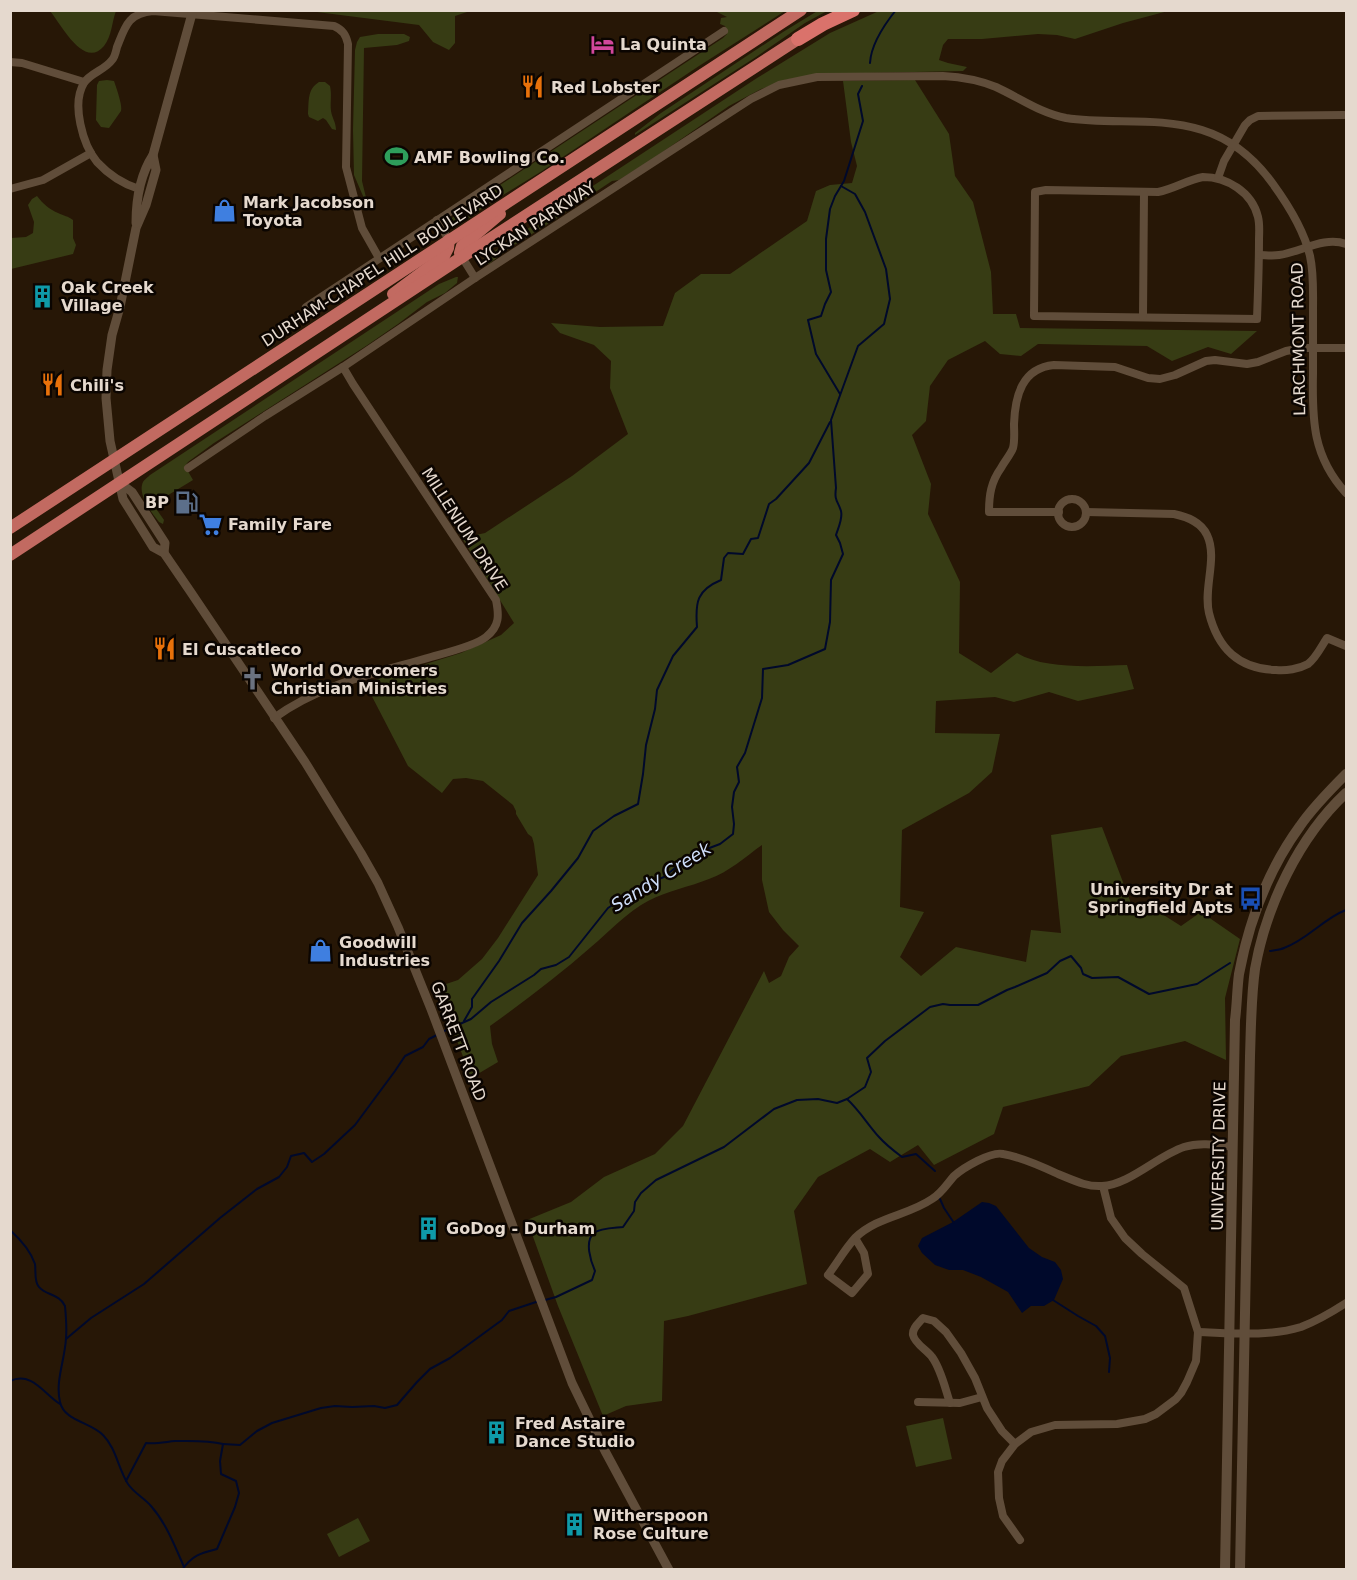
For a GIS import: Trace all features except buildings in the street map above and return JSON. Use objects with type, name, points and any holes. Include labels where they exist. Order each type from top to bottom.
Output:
[{"type":"highway","name":"DURHAM-CHAPEL HILL BOULEVARD","points":[[10,528],[801,10]]},
{"type":"highway","points":[[10,555],[798,39],[853,10]]},
{"type":"highway","points":[[462,257],[460,251],[463,245],[540,181]]},
{"type":"highway","points":[[341,338],[378,306],[444,256],[449,240]]},
{"type":"main road","name":"UNIVERSITY DRIVE","points":[[1225,1569],[1233,1147],[1239,976],[1250,926],[1259,900],[1278,860],[1300,824],[1347,774]]},
{"type":"main road","name":"UNIVERSITY DRIVE","points":[[1240,1569],[1253,988],[1260,947],[1274,902],[1310,836],[1347,793]]},
{"type":"street","points":[[140,189],[115,179],[98,163],[91,153],[80,122],[79,110],[84,82],[113,60],[125,26],[137,15],[153,11],[193,13],[340,28],[347,37],[348,44],[346,167],[362,228],[380,258]]},
{"type":"street","name":"GARRETT ROAD","points":[[193,13],[153,154],[146,167],[136,201],[136,228],[112,335],[107,370],[107,414],[113,460],[120,483],[132,492],[162,538],[165,543],[164,553],[328,798],[373,874],[398,927],[435,1017],[572,1383],[592,1426],[669,1569]]},
{"type":"street","points":[[306,307],[723,31]]},
{"type":"street","points":[[10,62],[22,63],[84,82]]},
{"type":"street","name":"LYCKAN PARKWAY","points":[[188,468],[739,105],[766,91],[791,82],[823,77],[943,76]]},
{"type":"street","name":"LARCHMONT ROAD","points":[[943,76],[981,81],[1052,115],[1080,120],[1175,123],[1204,131],[1234,145],[1256,164],[1295,218],[1307,247],[1313,279],[1313,424],[1328,468],[1347,493]]},
{"type":"street","points":[[1218,178],[1224,161],[1245,125],[1258,116],[1344,115]]},
{"type":"street","points":[[10,189],[43,180],[91,153]]},
{"type":"street","name":"GARRETT ROAD","points":[[136,228],[146,206],[156,170],[153,154]]},
{"type":"street","points":[[1203,177],[1218,178],[1241,190],[1253,205],[1258,216],[1257,319],[1034,315],[1035,192],[1046,190],[1144,193],[1167,191],[1203,177]]},
{"type":"street","points":[[1143,316],[1144,193]]},
{"type":"street","points":[[437,220],[449,240]]},
{"type":"street","points":[[1259,255],[1279,255],[1333,242],[1347,244]]},
{"type":"street","points":[[462,257],[475,278]]},
{"type":"street","points":[[1059,512],[989,512],[989,493],[992,481],[1013,449],[1015,412],[1022,385],[1037,369],[1070,364],[1115,367],[1148,378],[1160,379],[1206,361],[1247,364],[1302,348],[1347,348]]},
{"type":"street","name":"MILLENIUM DRIVE","points":[[274,718],[287,708],[327,688],[462,648],[486,637],[497,623],[499,613],[496,600],[343,367]]},
{"type":"street","points":[[1070,499],[1079,501],[1085,507],[1086,512],[1084,520],[1073,526],[1064,524],[1059,512],[1062,504],[1070,499]]},
{"type":"street","points":[[1086,512],[1174,514],[1187,516],[1203,528],[1211,546],[1207,597],[1209,613],[1218,636],[1238,661],[1252,667],[1284,670],[1307,664],[1318,654],[1327,638],[1347,646]]},
{"type":"street","points":[[855,1239],[864,1254],[868,1274],[852,1293],[828,1275],[855,1239],[878,1222],[918,1208],[934,1198],[957,1174],[981,1159],[1000,1153],[1089,1186],[1103,1186],[1134,1174],[1165,1155],[1186,1146],[1204,1144],[1233,1147]]},
{"type":"street","points":[[1020,1540],[1003,1516],[999,1498],[998,1472],[1002,1461],[1015,1443],[1031,1432],[1055,1425],[1117,1424],[1145,1419],[1176,1399],[1187,1382],[1196,1361],[1198,1332],[1184,1288],[1125,1239],[1111,1218],[1103,1186]]},
{"type":"street","points":[[1198,1332],[1276,1332],[1298,1328],[1330,1314],[1347,1303]]},
{"type":"street","points":[[950,1403],[938,1367],[913,1335],[914,1329],[923,1318],[934,1321],[946,1332],[966,1361],[987,1408],[1002,1431],[1015,1443]]},
{"type":"street","points":[[918,1402],[950,1403],[982,1397]]},
{"type":"green space","points":[[518,10],[470,11],[455,16],[455,43],[449,50],[433,42],[419,25],[309,11]]},
{"type":"green space","points":[[819,10],[827,11],[805,23],[635,135],[661,113]]},
{"type":"green space","points":[[50,11],[116,11],[107,42],[96,52],[89,52],[81,49],[74,42]]},
{"type":"green space","points":[[715,11],[785,11],[461,224],[454,225],[451,219],[456,214],[723,38],[727,34],[725,26],[720,24],[721,18],[727,17]]},
{"type":"green space","points":[[879,11],[1168,11],[1075,39],[1038,34],[982,39],[948,39],[943,45],[939,60],[967,67],[963,71],[819,74],[785,80],[761,89],[729,106],[651,160],[619,180],[612,181],[508,249],[489,264],[483,264],[483,259],[491,253],[757,78],[830,33]]},
{"type":"green space","points":[[404,34],[410,37],[409,41],[397,45],[364,48],[362,181],[369,210],[354,175],[355,50],[360,37]]},
{"type":"green space","points":[[915,80],[949,134],[955,176],[973,202],[991,272],[993,314],[1016,314],[1020,328],[1257,331],[1231,354],[1208,347],[1172,361],[1147,346],[1038,344],[1021,356],[1000,354],[985,341],[948,360],[930,386],[926,421],[912,435],[931,484],[928,514],[960,582],[959,653],[991,673],[1017,653],[1056,665],[1127,665],[1134,689],[1078,701],[1049,692],[1014,702],[995,697],[936,701],[935,733],[1000,734],[992,772],[969,793],[902,830],[900,907],[924,912],[900,957],[921,976],[956,947],[1026,962],[1031,930],[1061,933],[1051,835],[1102,827],[1134,911],[1151,907],[1181,926],[1201,912],[1240,939],[1225,998],[1226,1060],[1185,1041],[1121,1056],[1089,1086],[1003,1107],[994,1134],[934,1165],[918,1145],[890,1162],[870,1149],[818,1177],[794,1211],[807,1284],[664,1321],[662,1401],[626,1406],[603,1416],[558,1306],[527,1220],[571,1202],[604,1177],[655,1154],[683,1126],[764,971],[769,983],[781,976],[789,957],[799,946],[769,912],[762,880],[762,845],[716,876],[655,898],[625,916],[554,978],[490,1026],[492,1044],[498,1062],[471,1078],[446,1011],[440,986],[458,980],[482,959],[498,938],[538,875],[534,844],[513,805],[483,781],[466,778],[453,779],[442,793],[408,766],[365,683],[461,653],[501,635],[514,623],[462,538],[485,533],[572,476],[628,434],[610,388],[611,361],[594,345],[560,333],[551,323],[600,327],[663,326],[675,293],[701,274],[730,274],[807,221],[816,191],[830,185],[852,183],[857,166],[851,142],[843,81]]},
{"type":"green space","points":[[99,81],[114,81],[121,109],[109,128],[101,127],[96,120],[97,85]]},
{"type":"green space","points":[[319,82],[325,82],[330,86],[331,111],[336,130],[332,129],[323,118],[318,121],[309,117],[309,96],[312,88]]},
{"type":"green space","points":[[37,196],[49,208],[73,220],[73,238],[76,245],[73,254],[11,269],[11,238],[26,237],[33,233],[34,222],[28,205]]},
{"type":"green space","points":[[458,277],[457,283],[445,293],[427,302],[366,346],[188,462],[185,466],[193,480],[165,497],[157,505],[157,510],[164,520],[163,524],[159,522],[146,504],[142,492],[143,482],[150,475],[439,284]]},
{"type":"green space","points":[[943,1418],[952,1459],[916,1467],[906,1426]]},
{"type":"green space","points":[[358,1518],[370,1541],[339,1557],[327,1534]]},
{"type":"water","points":[[982,1202],[996,1206],[1029,1248],[1055,1262],[1061,1270],[1063,1279],[1054,1300],[1044,1306],[1031,1306],[1022,1313],[1008,1292],[963,1270],[949,1270],[935,1265],[922,1253],[918,1246],[922,1238],[953,1222]]},
{"type":"waterway","name":"Sandy Creek","points":[[870,63],[876,42],[896,10]]},
{"type":"waterway","name":"Sandy Creek","points":[[840,394],[816,354],[808,320],[821,316],[831,292],[826,270],[826,239],[830,209],[844,181],[863,121],[858,94],[862,86]]},
{"type":"waterway","name":"Sandy Creek","points":[[442,1032],[471,1019],[491,1002],[541,969],[556,965],[569,957],[608,908],[641,886],[664,877],[691,855],[720,844],[733,834],[732,807],[734,792],[739,782],[737,767],[745,753],[762,698],[763,669],[788,665],[825,649],[830,622],[831,580],[843,554],[836,535],[841,520],[841,511],[836,496],[831,420],[858,346],[884,324],[890,299],[886,269],[865,212],[855,194],[841,186]]},
{"type":"waterway","points":[[464,1021],[472,1007],[472,999],[522,923],[578,858],[593,831],[614,816],[638,804],[646,745],[657,690],[673,656],[697,627],[699,598],[707,588],[721,580],[724,558],[728,553],[743,554],[751,539],[758,538],[769,504],[809,463],[830,422]]},
{"type":"waterway","points":[[1270,951],[1292,944],[1346,910]]},
{"type":"waterway","points":[[545,1300],[592,1280],[595,1271],[589,1252],[591,1237],[600,1230],[623,1227],[634,1211],[635,1202],[641,1193],[656,1180],[724,1147],[774,1109],[797,1100],[818,1099],[837,1103],[847,1099],[865,1087],[871,1072],[867,1058],[885,1041],[930,1007],[943,1004],[978,1005],[1047,973],[1060,961],[1071,956],[1083,974],[1092,978],[1118,977],[1149,994],[1197,984],[1230,963]]},
{"type":"waterway","name":"Sandy Creek","points":[[66,1339],[91,1318],[144,1284],[257,1189],[279,1177],[287,1167],[291,1156],[304,1153],[312,1162],[324,1154],[355,1125],[405,1056],[423,1047],[429,1039],[437,1035]]},
{"type":"waterway","points":[[847,1099],[890,1148],[902,1157],[916,1154],[935,1171]]},
{"type":"waterway","points":[[940,1199],[954,1223]]},
{"type":"waterway","points":[[10,1230],[18,1237],[33,1259],[37,1285],[60,1299],[65,1306],[66,1338],[59,1378],[60,1402],[63,1408],[72,1417],[98,1431],[107,1440],[128,1484],[151,1506],[161,1520],[184,1567]]},
{"type":"waterway","points":[[1053,1300],[1096,1326],[1105,1336],[1110,1358],[1109,1372]]},
{"type":"waterway","points":[[223,1444],[240,1445],[257,1431],[272,1423],[321,1408],[335,1406],[385,1408],[397,1405],[430,1369],[450,1358],[502,1320],[509,1311],[539,1301]]},
{"type":"waterway","points":[[10,1381],[18,1379],[31,1381],[60,1404]]},
{"type":"waterway","points":[[126,1481],[146,1443],[193,1441],[223,1444],[220,1461],[221,1474],[236,1481],[239,1493],[235,1507],[217,1549],[197,1555],[182,1570]]},
{"type":"place","name":"La Quinta","points":[[602,44]]},
{"type":"place","name":"Red Lobster","points":[[533,87]]},
{"type":"place","name":"AMF Bowling Co.","points":[[396,157]]},
{"type":"place","name":"Mark Jacobson Toyota","points":[[225,211]]},
{"type":"place","name":"Oak Creek Village","points":[[43,296]]},
{"type":"place","name":"Chili's","points":[[52,385]]},
{"type":"place","name":"BP","points":[[187,502]]},
{"type":"place","name":"Family Fare","points":[[210,524]]},
{"type":"place","name":"El Cuscatleco","points":[[164,649]]},
{"type":"place","name":"World Overcomers Christian Ministries","points":[[253,679]]},
{"type":"place","name":"University Dr at Springfield Apts","points":[[1251,898]]},
{"type":"place","name":"Goodwill Industries","points":[[321,951]]},
{"type":"place","name":"GoDog - Durham","points":[[428,1228]]},
{"type":"place","name":"Fred Astaire Dance Studio","points":[[497,1432]]},
{"type":"place","name":"Witherspoon Rose Culture","points":[[575,1524]]}]
